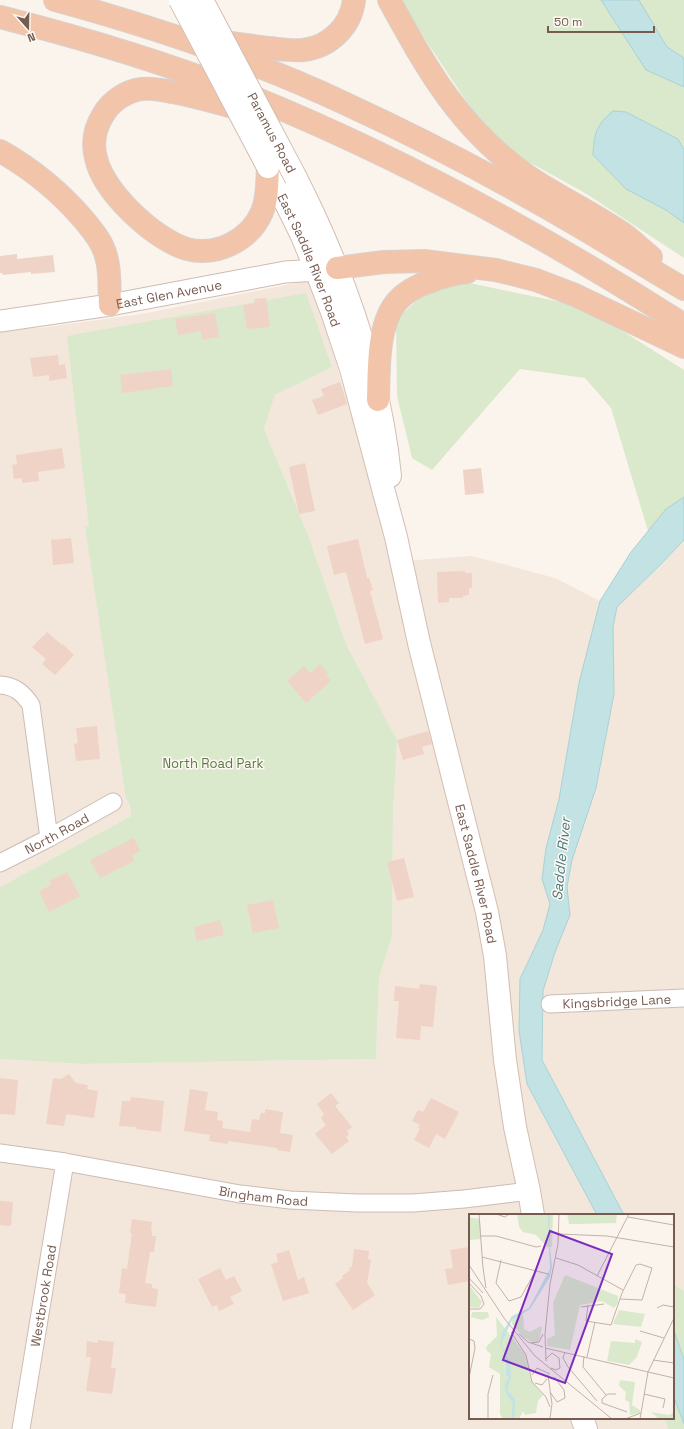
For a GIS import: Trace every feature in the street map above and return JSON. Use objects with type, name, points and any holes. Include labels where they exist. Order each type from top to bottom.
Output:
[{"type":"highway","points":[[55,0],[175,36],[297,82],[397,128],[481,171],[527,196],[684,289]]},
{"type":"highway","points":[[88,0],[128,21]]},
{"type":"highway","points":[[175,36],[284,49],[303,50],[314,48],[333,39],[340,31],[352,12],[354,0]]},
{"type":"highway","points":[[389,0],[433,79],[462,118],[484,141],[528,176],[622,233],[684,284]]},
{"type":"highway","points":[[0,17],[91,42],[186,72],[244,94],[336,133],[476,202],[567,253],[684,325]]},
{"type":"highway","points":[[268,167],[266,199],[262,212],[246,235],[238,241],[218,249],[203,251],[188,249],[169,241],[158,234],[117,196],[105,180],[98,166],[94,150],[95,136],[104,113],[114,101],[128,93],[143,89],[204,99],[226,106],[336,133]]},
{"type":"highway","points":[[0,150],[58,192],[92,230],[104,249],[107,257],[110,305]]},
{"type":"highway","points":[[326,269],[384,262],[424,261],[496,270],[536,280],[575,295],[684,347]]},
{"type":"highway","points":[[378,400],[381,346],[387,321],[396,303],[416,287],[444,277],[462,273],[496,270]]},
{"type":"main road","name":"East Saddle River Road","points":[[180,0],[268,167],[302,236],[326,269],[359,330],[378,400],[386,442],[396,537]]},
{"type":"main road","name":"Paramus Road","points":[[202,0],[316,218],[326,269]]},
{"type":"main road","name":"East Saddle River Road","points":[[326,269],[332,312],[351,369],[396,537],[419,643],[487,912],[495,956],[505,1060],[515,1127],[533,1214]]},
{"type":"street","name":"East Glen Avenue","points":[[0,321],[110,305],[284,272],[326,269]]},
{"type":"street","points":[[0,685],[8,685],[18,690],[25,696],[31,705],[49,838]]},
{"type":"street","name":"North Road","points":[[0,863],[49,838],[113,802]]},
{"type":"street","name":"Kingsbridge Lane","points":[[550,1004],[683,993]]},
{"type":"street","name":"Bingham Road","points":[[0,1153],[65,1162],[232,1192],[290,1200],[357,1203],[413,1203],[464,1199],[529,1191]]},
{"type":"street","name":"Westbrook Road","points":[[21,1429],[65,1162]]},
{"type":"shaded area","points":[[311,280],[361,447],[390,562],[472,556],[555,578],[600,601],[579,683],[559,799],[546,848],[542,879],[550,904],[543,930],[520,979],[519,1031],[527,1084],[596,1214],[469,1214],[469,1419],[665,1419],[668,1429],[0,1429],[0,1059],[82,1064],[376,1059],[379,978],[392,936],[393,813],[397,740],[346,644],[308,535],[264,429],[275,395],[332,367],[305,293],[123,746],[131,816],[0,887],[0,329],[39,328],[142,314]]},
{"type":"shaded area","points":[[684,540],[684,1291],[674,1284],[674,1214],[623,1214],[542,1060],[543,991],[555,952],[570,915],[567,887],[572,860],[596,788],[614,694],[613,627],[617,607]]},
{"type":"green space","points":[[399,0],[684,0],[684,258],[585,193],[491,141],[486,131]]},
{"type":"green space","points":[[441,277],[570,304],[566,295],[684,370],[684,497],[666,510],[648,531],[611,408],[585,378],[520,369],[432,470],[412,458],[397,396],[396,320]]},
{"type":"green space","name":"North Road Park","points":[[306,293],[332,367],[275,395],[264,429],[308,535],[346,644],[397,740],[393,813],[392,936],[379,978],[376,1059],[82,1064],[0,1059],[0,887],[131,816],[130,805],[126,798],[85,527],[89,526],[67,336]]},
{"type":"green space","points":[[674,1284],[684,1291],[684,1429],[668,1429],[665,1419],[674,1419]]},
{"type":"water","points":[[601,0],[639,0],[667,47],[684,58],[684,87],[646,70]]},
{"type":"water","points":[[613,111],[626,112],[678,139],[684,150],[684,223],[666,210],[626,189],[593,155],[594,141],[597,130],[607,116]]},
{"type":"water","name":"Saddle River","points":[[684,497],[684,540],[617,607],[613,627],[614,694],[596,788],[572,860],[567,887],[570,915],[555,952],[543,991],[542,1060],[623,1214],[596,1214],[527,1084],[519,1031],[520,979],[543,930],[550,904],[542,879],[546,848],[559,799],[579,683],[600,601],[631,552],[666,509]]},
{"type":"water","points":[[674,1331],[684,1359],[684,1424],[674,1398]]},
{"type":"building","points":[[17,254],[17,259],[53,255],[55,272],[31,274],[31,272],[3,275],[0,273],[0,256]]},
{"type":"building","points":[[266,298],[270,327],[247,329],[243,305],[255,303],[254,299]]},
{"type":"building","points":[[215,313],[219,337],[202,340],[201,331],[178,335],[175,319]]},
{"type":"building","points":[[58,355],[59,365],[65,364],[67,378],[49,381],[49,375],[33,377],[30,358]]},
{"type":"building","points":[[171,369],[173,386],[122,393],[120,375]]},
{"type":"building","points":[[340,382],[347,404],[318,415],[312,400],[324,396],[321,389]]},
{"type":"building","points":[[62,448],[65,468],[38,472],[39,481],[22,483],[22,478],[14,479],[12,465],[17,464],[16,455]]},
{"type":"building","points":[[305,463],[315,511],[299,514],[289,467]]},
{"type":"building","points":[[481,468],[484,493],[465,495],[463,470]]},
{"type":"building","points":[[71,538],[74,563],[53,565],[51,540]]},
{"type":"building","points":[[358,539],[367,578],[369,578],[373,590],[370,591],[383,639],[365,644],[346,572],[334,575],[327,546]]},
{"type":"building","points":[[465,571],[465,573],[472,573],[472,588],[469,588],[469,595],[463,596],[463,598],[449,598],[449,602],[438,603],[437,572]]},
{"type":"building","points":[[47,632],[62,645],[63,644],[74,655],[55,675],[42,664],[46,659],[32,647]]},
{"type":"building","points":[[320,664],[328,673],[326,675],[331,681],[306,703],[287,681],[304,666],[310,673]]},
{"type":"building","points":[[97,726],[100,759],[76,761],[74,744],[78,743],[76,728]]},
{"type":"building","points":[[428,731],[432,744],[422,747],[424,754],[403,760],[397,740]]},
{"type":"building","points":[[134,838],[140,851],[132,856],[134,861],[100,878],[90,860]]},
{"type":"building","points":[[404,858],[414,897],[397,901],[387,862]]},
{"type":"building","points":[[67,872],[80,896],[49,912],[39,891],[51,885],[49,881]]},
{"type":"building","points":[[273,900],[279,928],[253,933],[247,905]]},
{"type":"building","points":[[220,920],[224,935],[197,941],[194,927]]},
{"type":"building","points":[[420,984],[437,986],[433,1027],[421,1026],[420,1040],[396,1038],[399,1001],[394,1001],[395,986],[419,989]]},
{"type":"building","points":[[69,1074],[76,1083],[88,1085],[87,1089],[98,1091],[94,1118],[66,1114],[64,1126],[46,1124],[53,1078],[61,1079]]},
{"type":"building","points":[[0,1078],[18,1080],[15,1115],[0,1114]]},
{"type":"building","points":[[190,1089],[208,1092],[205,1110],[218,1112],[217,1120],[223,1121],[222,1128],[250,1132],[252,1119],[259,1120],[261,1113],[265,1113],[265,1109],[283,1112],[280,1133],[293,1135],[290,1152],[277,1150],[277,1148],[228,1141],[228,1144],[209,1141],[210,1135],[184,1131]]},
{"type":"building","points":[[331,1093],[339,1103],[335,1106],[352,1127],[347,1131],[349,1135],[346,1137],[349,1141],[332,1154],[315,1134],[326,1125],[321,1118],[324,1114],[317,1104]]},
{"type":"building","points":[[131,1097],[164,1101],[161,1132],[136,1129],[137,1127],[119,1126],[122,1101],[130,1101]]},
{"type":"building","points":[[431,1098],[459,1112],[445,1139],[436,1134],[429,1148],[414,1140],[420,1129],[418,1128],[420,1125],[412,1121],[418,1110],[423,1112]]},
{"type":"building","points":[[0,1201],[13,1202],[11,1226],[0,1225]]},
{"type":"building","points":[[132,1219],[152,1222],[152,1236],[156,1236],[154,1252],[150,1252],[145,1283],[152,1284],[152,1288],[158,1289],[156,1307],[125,1303],[126,1294],[119,1293],[122,1268],[127,1269],[132,1233],[130,1233]]},
{"type":"building","points":[[469,1247],[469,1281],[448,1285],[445,1269],[453,1268],[450,1250]]},
{"type":"building","points":[[354,1249],[369,1251],[368,1259],[371,1260],[367,1283],[375,1295],[353,1310],[335,1284],[343,1278],[342,1276],[349,1271],[350,1267],[352,1267]]},
{"type":"building","points":[[289,1250],[298,1280],[304,1277],[309,1293],[283,1301],[271,1264],[278,1262],[276,1254]]},
{"type":"building","points":[[220,1268],[226,1280],[234,1276],[242,1291],[230,1297],[234,1304],[219,1311],[217,1305],[212,1307],[198,1279]]},
{"type":"building","points":[[98,1340],[114,1342],[111,1368],[116,1368],[112,1394],[86,1391],[91,1357],[86,1357],[87,1341],[98,1343]]}]
